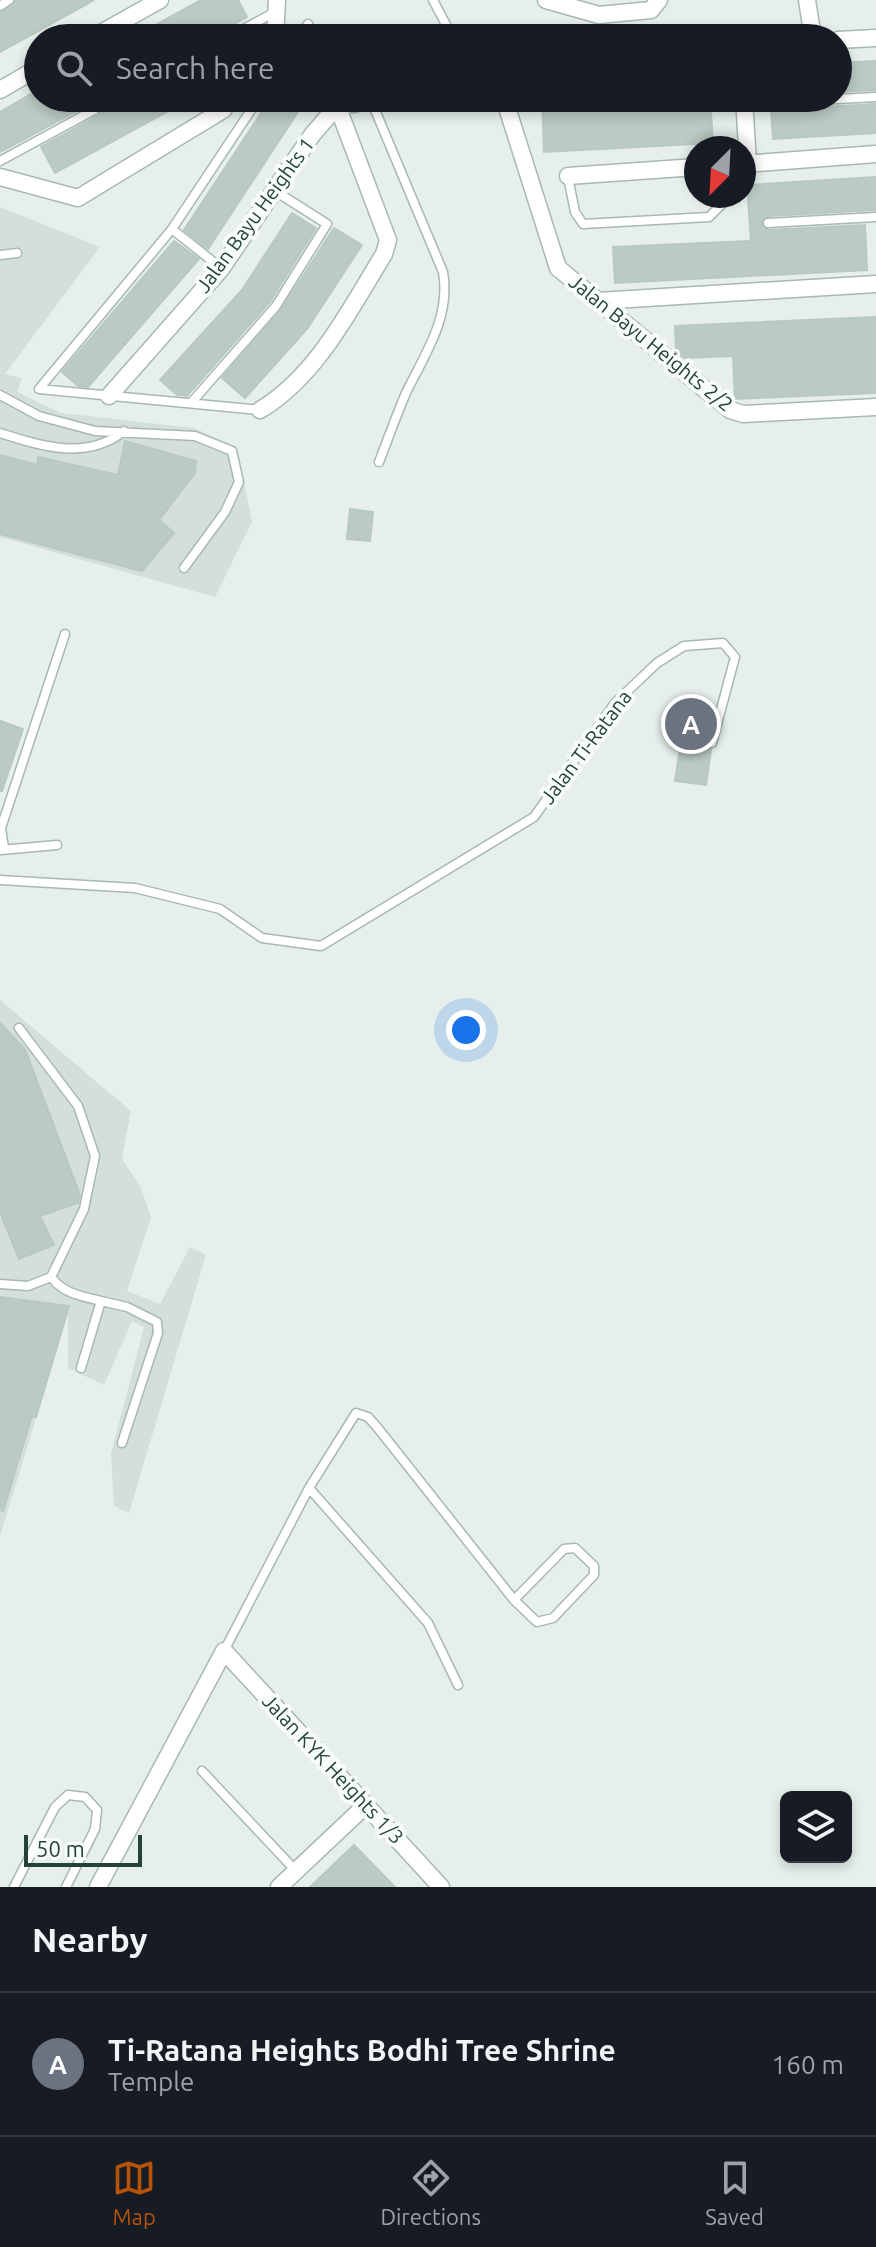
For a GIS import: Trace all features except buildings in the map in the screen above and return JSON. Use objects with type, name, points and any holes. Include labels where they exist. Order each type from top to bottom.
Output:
[{"type":"street","points":[[117,24],[160,0]]},
{"type":"street","points":[[546,0],[599,15],[651,10],[659,0]]},
{"type":"street","points":[[807,0],[811,24]]},
{"type":"street","points":[[852,39],[876,38]]},
{"type":"street","points":[[0,90],[24,76]]},
{"type":"street","points":[[0,177],[78,198],[220,112]]},
{"type":"street","name":"Jalan Bayu Heights 1","points":[[109,396],[221,269],[331,112]]},
{"type":"street","points":[[260,410],[281,395],[328,343],[384,254],[388,240],[343,112]]},
{"type":"street","name":"Jalan Bayu Heights 2/2","points":[[508,112],[558,268],[730,410],[743,414],[876,407]]},
{"type":"street","points":[[744,112],[745,136]]},
{"type":"street","points":[[756,163],[876,154]]},
{"type":"street","points":[[568,176],[684,168]]},
{"type":"street","points":[[598,301],[876,284]]},
{"type":"street","points":[[98,1887],[224,1651]]},
{"type":"street","name":"Jalan KYK Heights 1/3","points":[[224,1651],[441,1887]]},
{"type":"street","points":[[279,1887],[366,1805]]},
{"type":"lane","points":[[0,6],[9,0]]},
{"type":"lane","points":[[433,0],[446,24]]},
{"type":"lane","points":[[249,24],[277,6]]},
{"type":"lane","points":[[852,98],[876,97]]},
{"type":"lane","points":[[0,161],[90,112]]},
{"type":"lane","points":[[250,112],[172,229],[39,389],[260,410]]},
{"type":"lane","points":[[376,112],[443,272],[447,294],[433,342],[405,395],[379,462]]},
{"type":"lane","points":[[568,176],[575,212],[583,224],[709,217],[718,208]]},
{"type":"lane","points":[[191,403],[276,306],[327,224],[275,191]]},
{"type":"lane","points":[[768,223],[876,217]]},
{"type":"lane","points":[[172,229],[221,269]]},
{"type":"lane","points":[[0,255],[17,253]]},
{"type":"lane","points":[[0,395],[39,416],[95,431],[195,436],[232,451],[239,482],[225,512],[184,568]]},
{"type":"lane","points":[[0,433],[39,445],[82,450],[109,444],[124,431]]},
{"type":"lane","points":[[57,845],[2,849],[1,828],[65,634]]},
{"type":"lane","name":"Jalan Ti-Ratana","points":[[0,880],[135,888],[220,909],[262,938],[321,946],[534,817],[615,703],[657,663],[684,646],[707,642],[723,643],[735,657],[712,743]]},
{"type":"lane","points":[[0,1284],[28,1286],[51,1277],[84,1209],[95,1156],[78,1106],[19,1028]]},
{"type":"lane","points":[[51,1277],[59,1287],[73,1294],[127,1307],[157,1322],[158,1333],[122,1443]]},
{"type":"lane","points":[[81,1368],[101,1301]]},
{"type":"lane","points":[[224,1651],[309,1488],[353,1417],[363,1414],[377,1427],[527,1617],[537,1622],[547,1622],[594,1575],[594,1566],[575,1548],[564,1549],[514,1600]]},
{"type":"lane","points":[[309,1488],[428,1623],[458,1685]]},
{"type":"lane","points":[[202,1771],[296,1871]]},
{"type":"lane","points":[[14,1887],[55,1807],[68,1795],[85,1797],[97,1810],[95,1829],[66,1887]]},
{"type":"shaded area","points":[[0,207],[100,247],[5,374],[22,378],[17,392],[61,413],[194,428],[237,447],[252,522],[215,597],[0,537]]},
{"type":"shaded area","points":[[0,1000],[131,1111],[122,1159],[140,1186],[151,1217],[127,1291],[160,1304],[190,1247],[206,1255],[129,1513],[114,1506],[111,1454],[144,1327],[132,1321],[104,1385],[68,1368],[68,1314],[0,1536]]},
{"type":"place","name":"Ti-Ratana Heights Bodhi Tree Shrine","points":[[691,724]]}]
